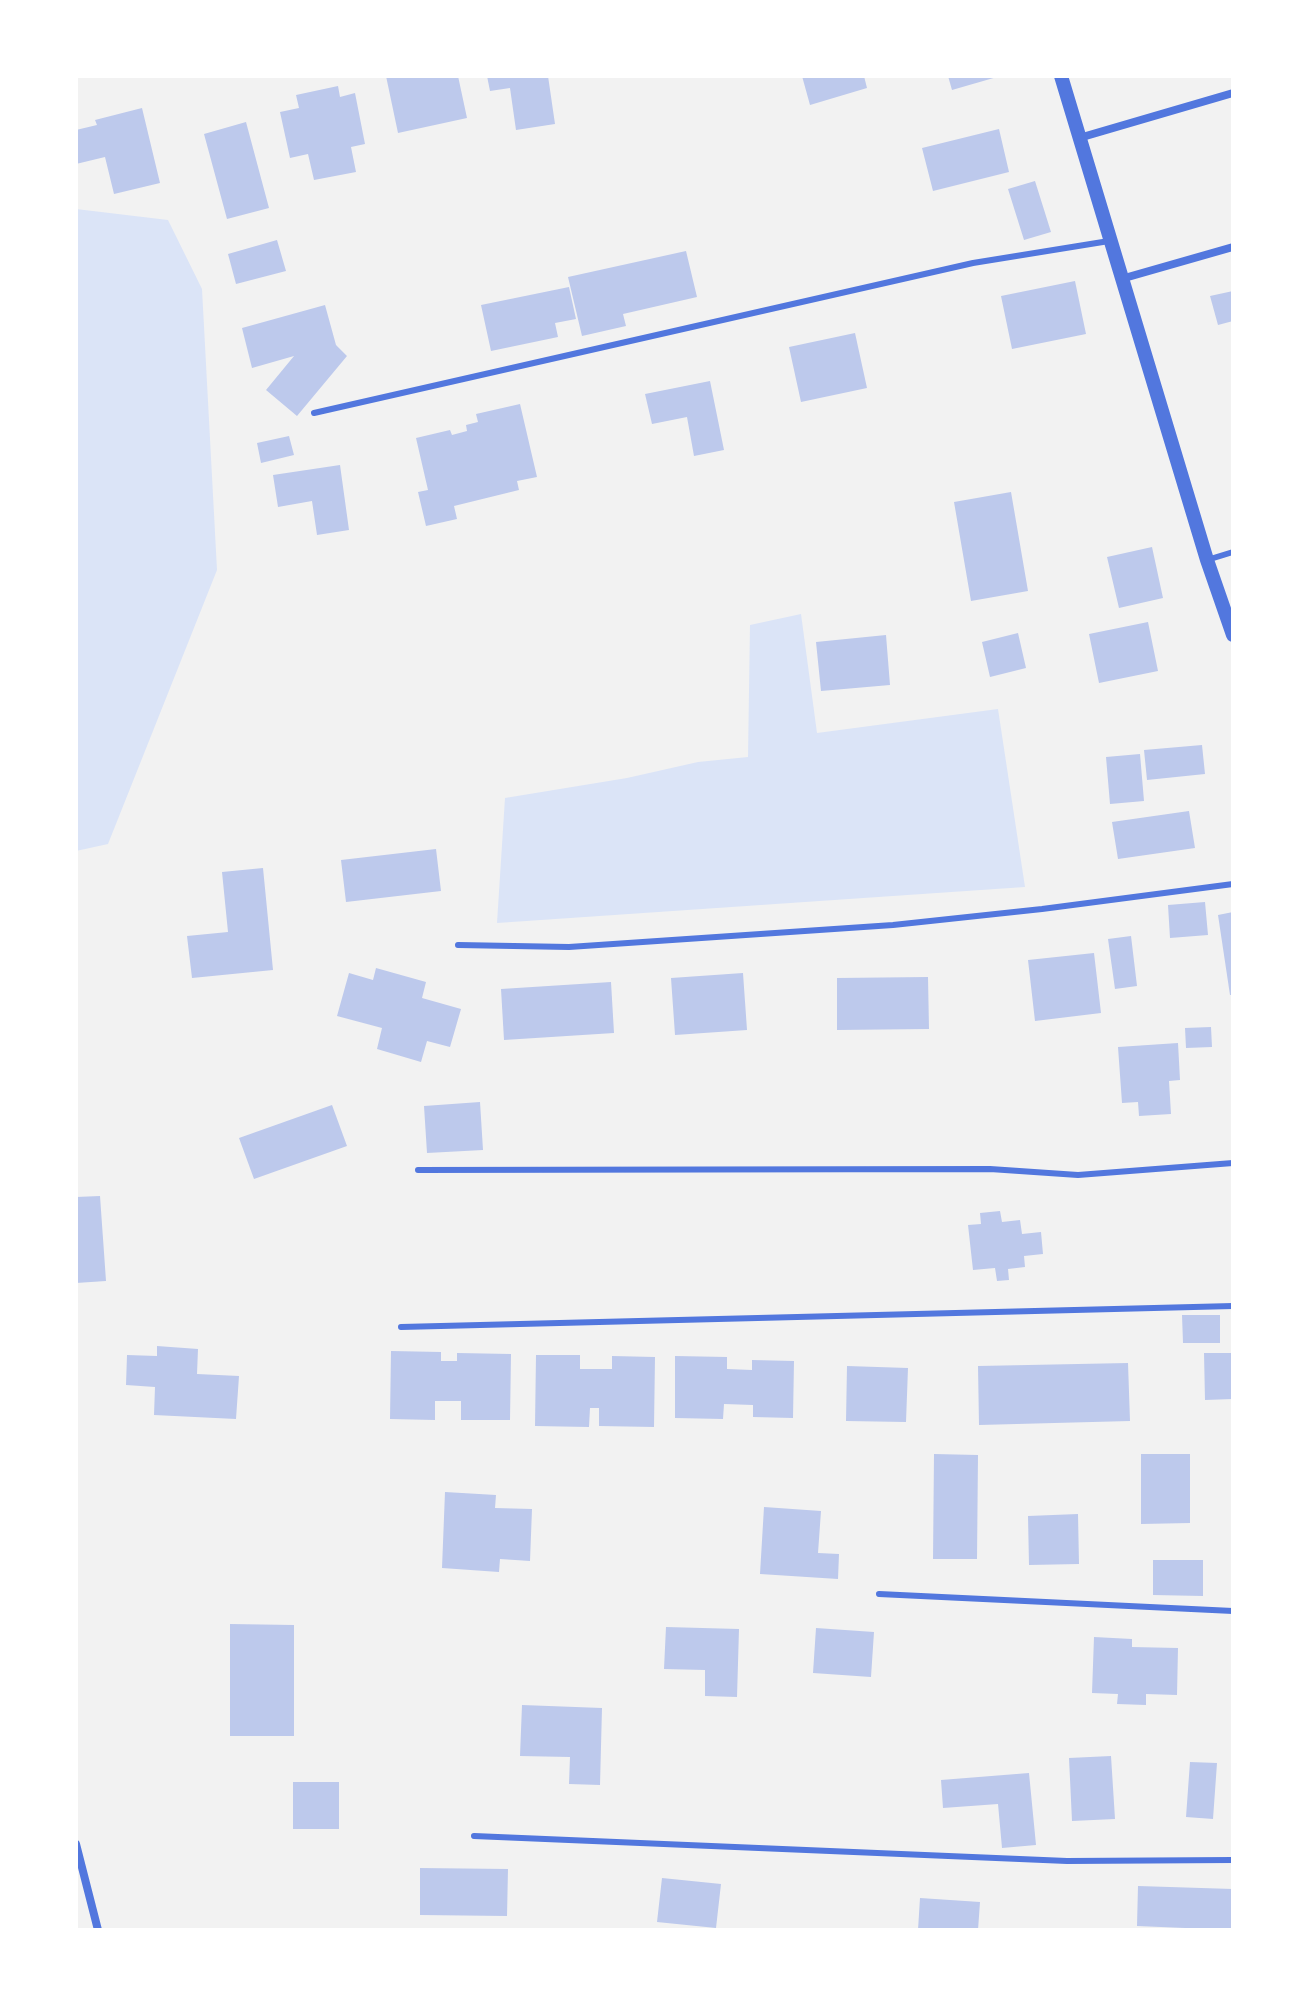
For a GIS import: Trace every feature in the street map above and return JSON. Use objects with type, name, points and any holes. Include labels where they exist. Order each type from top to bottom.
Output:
[{"type":"street","points":[[1061,76],[1120,279],[1233,635]]},
{"type":"street","points":[[1079,138],[1233,93]]},
{"type":"street","points":[[1120,279],[1233,247]]},
{"type":"street","points":[[76,1844],[98,1930]]},
{"type":"lane","points":[[314,413],[973,263],[1109,241]]},
{"type":"lane","points":[[1207,560],[1233,552]]},
{"type":"lane","points":[[458,945],[569,947],[893,925],[1233,884]]},
{"type":"lane","points":[[418,1170],[990,1169],[1078,1175],[1233,1163]]},
{"type":"lane","points":[[401,1327],[1233,1306]]},
{"type":"lane","points":[[879,1594],[1233,1611]]},
{"type":"lane","points":[[474,1836],[1067,1861],[1233,1860]]},
{"type":"shaded area","points":[[76,209],[168,220],[202,289],[217,570],[108,844],[76,851]]},
{"type":"shaded area","points":[[801,614],[817,733],[998,709],[1025,887],[497,923],[505,798],[627,778],[698,762],[748,757],[750,625]]},
{"type":"building","points":[[386,76],[458,76],[467,118],[398,133]]},
{"type":"building","points":[[487,76],[548,76],[555,124],[516,130],[510,88],[490,91]]},
{"type":"building","points":[[802,76],[864,76],[867,88],[810,105]]},
{"type":"building","points":[[948,76],[997,76],[997,77],[952,90]]},
{"type":"building","points":[[338,86],[340,97],[355,93],[365,144],[351,147],[356,172],[314,180],[308,154],[290,158],[280,112],[299,108],[296,95]]},
{"type":"building","points":[[142,108],[160,183],[114,194],[105,157],[76,164],[76,130],[97,125],[95,120]]},
{"type":"building","points":[[246,122],[269,208],[227,219],[204,134]]},
{"type":"building","points":[[999,129],[1009,172],[933,191],[922,148]]},
{"type":"building","points":[[1035,181],[1051,232],[1024,240],[1008,189]]},
{"type":"building","points":[[277,240],[286,271],[236,284],[228,254]]},
{"type":"building","points":[[686,251],[697,297],[623,314],[626,326],[582,336],[568,277]]},
{"type":"building","points":[[1075,281],[1086,334],[1012,349],[1001,296]]},
{"type":"building","points":[[569,287],[576,319],[555,323],[558,337],[491,351],[481,305]]},
{"type":"building","points":[[1233,291],[1233,321],[1218,325],[1210,296]]},
{"type":"building","points":[[325,305],[336,345],[347,356],[297,416],[266,390],[294,356],[252,368],[242,328]]},
{"type":"building","points":[[855,333],[867,388],[801,402],[789,347]]},
{"type":"building","points":[[710,381],[724,450],[694,456],[687,417],[652,424],[645,394]]},
{"type":"building","points":[[520,404],[537,477],[517,481],[519,490],[454,506],[457,519],[426,526],[418,492],[428,490],[416,438],[450,430],[452,435],[467,431],[466,425],[478,422],[476,414]]},
{"type":"building","points":[[289,436],[294,455],[261,463],[257,443]]},
{"type":"building","points":[[340,465],[349,530],[317,535],[312,501],[278,507],[273,475]]},
{"type":"building","points":[[1011,492],[1028,591],[971,601],[954,502]]},
{"type":"building","points":[[1152,547],[1163,598],[1119,608],[1107,557]]},
{"type":"building","points":[[1148,622],[1158,671],[1099,683],[1089,634]]},
{"type":"building","points":[[1018,633],[1026,668],[990,677],[982,642]]},
{"type":"building","points":[[886,635],[890,685],[821,691],[816,642]]},
{"type":"building","points":[[1202,745],[1205,774],[1147,780],[1144,750]]},
{"type":"building","points":[[1140,754],[1144,801],[1110,804],[1106,757]]},
{"type":"building","points":[[1189,811],[1195,848],[1118,859],[1112,822]]},
{"type":"building","points":[[436,849],[441,891],[346,902],[341,860]]},
{"type":"building","points":[[263,868],[273,970],[192,978],[187,936],[228,932],[222,872]]},
{"type":"building","points":[[1205,902],[1208,935],[1170,938],[1168,905]]},
{"type":"building","points":[[1233,912],[1233,995],[1230,995],[1218,915]]},
{"type":"building","points":[[1131,936],[1137,986],[1115,989],[1108,939]]},
{"type":"building","points":[[1094,953],[1101,1013],[1035,1021],[1028,960]]},
{"type":"building","points":[[376,968],[426,982],[422,998],[461,1009],[450,1047],[427,1041],[421,1062],[377,1049],[382,1028],[337,1016],[349,973],[373,980]]},
{"type":"building","points":[[743,973],[747,1030],[675,1035],[671,978]]},
{"type":"building","points":[[928,977],[929,1029],[837,1030],[837,978]]},
{"type":"building","points":[[611,982],[614,1033],[504,1040],[501,989]]},
{"type":"building","points":[[1211,1027],[1212,1047],[1186,1048],[1185,1028]]},
{"type":"building","points":[[1178,1043],[1180,1080],[1169,1081],[1171,1114],[1139,1116],[1138,1102],[1122,1103],[1118,1047]]},
{"type":"building","points":[[480,1102],[483,1150],[427,1153],[424,1106]]},
{"type":"building","points":[[332,1105],[347,1146],[254,1179],[239,1138]]},
{"type":"building","points":[[100,1196],[106,1281],[76,1283],[76,1197]]},
{"type":"building","points":[[1000,1211],[1002,1222],[1020,1220],[1022,1234],[1041,1232],[1043,1254],[1024,1256],[1025,1267],[1008,1269],[1009,1280],[997,1281],[995,1268],[973,1270],[968,1225],[981,1224],[980,1213]]},
{"type":"building","points":[[1182,1315],[1220,1315],[1220,1343],[1183,1343]]},
{"type":"building","points":[[157,1346],[198,1349],[197,1374],[239,1376],[236,1419],[154,1415],[155,1387],[126,1385],[127,1355],[157,1356]]},
{"type":"building","points":[[391,1351],[441,1352],[441,1361],[457,1361],[457,1353],[511,1354],[510,1420],[461,1420],[461,1401],[435,1401],[435,1420],[390,1419]]},
{"type":"building","points":[[1204,1353],[1233,1353],[1233,1399],[1205,1400]]},
{"type":"building","points":[[536,1355],[580,1355],[580,1369],[612,1369],[612,1356],[655,1357],[654,1427],[599,1426],[599,1408],[590,1408],[589,1427],[535,1426]]},
{"type":"building","points":[[675,1356],[727,1357],[727,1369],[752,1370],[752,1360],[794,1361],[793,1418],[753,1417],[753,1405],[724,1404],[723,1419],[675,1418]]},
{"type":"building","points":[[1128,1363],[1130,1421],[979,1425],[978,1366]]},
{"type":"building","points":[[847,1366],[908,1368],[906,1422],[846,1421]]},
{"type":"building","points":[[934,1454],[978,1455],[977,1559],[933,1559]]},
{"type":"building","points":[[1141,1454],[1190,1454],[1190,1523],[1141,1524]]},
{"type":"building","points":[[445,1492],[496,1495],[495,1508],[532,1509],[530,1561],[500,1559],[499,1572],[442,1568]]},
{"type":"building","points":[[764,1507],[821,1511],[818,1553],[839,1554],[838,1579],[760,1574]]},
{"type":"building","points":[[1078,1514],[1079,1564],[1029,1565],[1028,1516]]},
{"type":"building","points":[[1153,1560],[1203,1560],[1203,1596],[1153,1595]]},
{"type":"building","points":[[230,1624],[294,1625],[294,1736],[230,1736]]},
{"type":"building","points":[[666,1627],[739,1629],[737,1697],[705,1696],[705,1670],[664,1669]]},
{"type":"building","points":[[816,1628],[874,1632],[871,1677],[813,1673]]},
{"type":"building","points":[[1094,1637],[1132,1639],[1132,1647],[1178,1648],[1177,1695],[1146,1694],[1146,1705],[1117,1704],[1118,1694],[1092,1693]]},
{"type":"building","points":[[522,1705],[602,1708],[600,1785],[569,1784],[570,1757],[520,1756]]},
{"type":"building","points":[[1111,1756],[1115,1819],[1072,1821],[1069,1758]]},
{"type":"building","points":[[1190,1762],[1217,1763],[1213,1819],[1186,1817]]},
{"type":"building","points":[[1029,1773],[1036,1845],[1002,1848],[998,1804],[943,1808],[941,1780]]},
{"type":"building","points":[[293,1782],[339,1782],[339,1829],[293,1829]]},
{"type":"building","points":[[420,1868],[508,1869],[507,1916],[420,1915]]},
{"type":"building","points":[[662,1878],[721,1884],[716,1928],[657,1922]]},
{"type":"building","points":[[1138,1886],[1233,1889],[1233,1930],[1137,1926]]},
{"type":"building","points":[[920,1898],[980,1902],[978,1930],[918,1930]]}]
